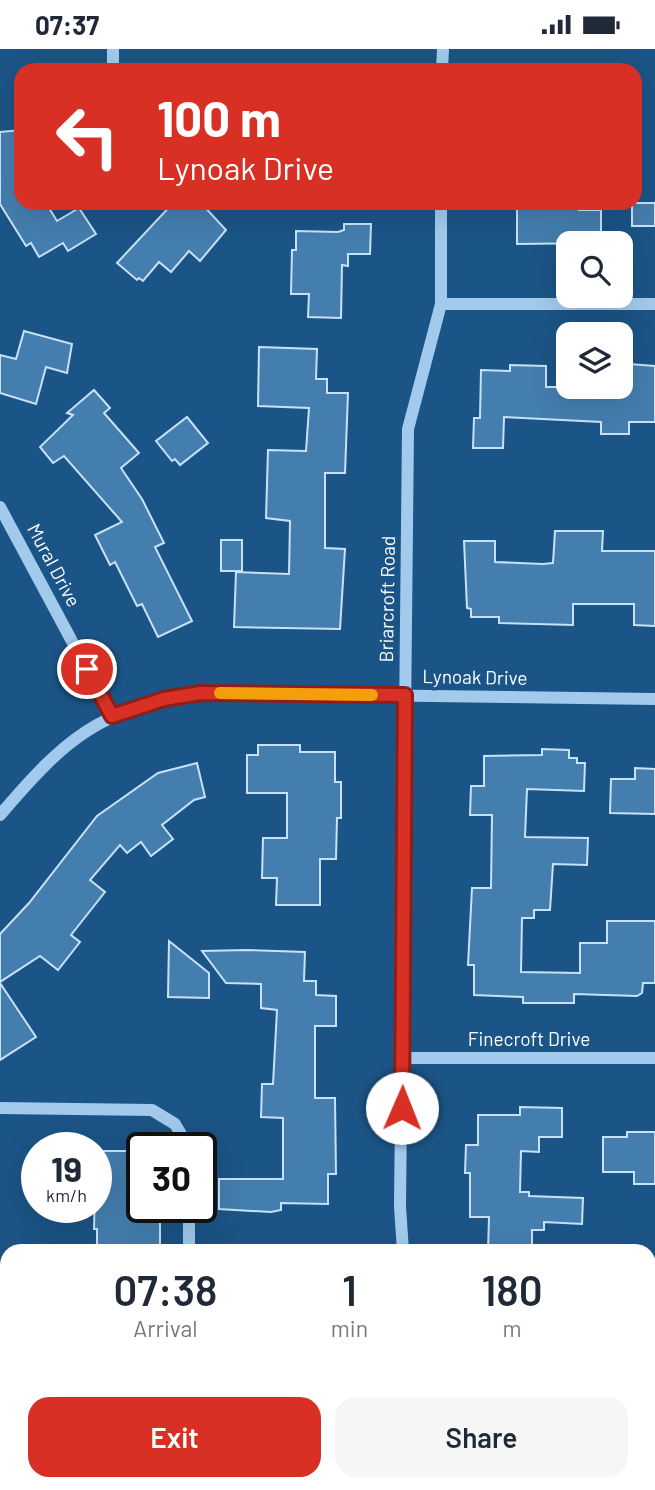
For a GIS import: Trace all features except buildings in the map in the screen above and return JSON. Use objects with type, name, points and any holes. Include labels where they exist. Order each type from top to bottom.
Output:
[{"type":"street","name":"Briarcroft Road","points":[[403,1244],[400,1207],[408,429],[441,304],[442,210]]},
{"type":"street","points":[[441,304],[655,304]]},
{"type":"street","name":"Mural Drive","points":[[0,507],[112,716]]},
{"type":"street","name":"Lynoak Drive","points":[[0,815],[44,763],[74,738],[112,716],[164,699],[200,693],[655,699]]},
{"type":"street","name":"Finecroft Drive","points":[[403,1058],[655,1058]]},
{"type":"street","points":[[0,1108],[152,1110],[175,1124],[180,1132]]},
{"type":"street","points":[[188,1244],[189,1223]]},
{"type":"slow traffic","points":[[220,693],[372,695]]},
{"type":"route","points":[[87,669],[112,716],[164,699],[200,693],[405,695],[402,1108]]}]
